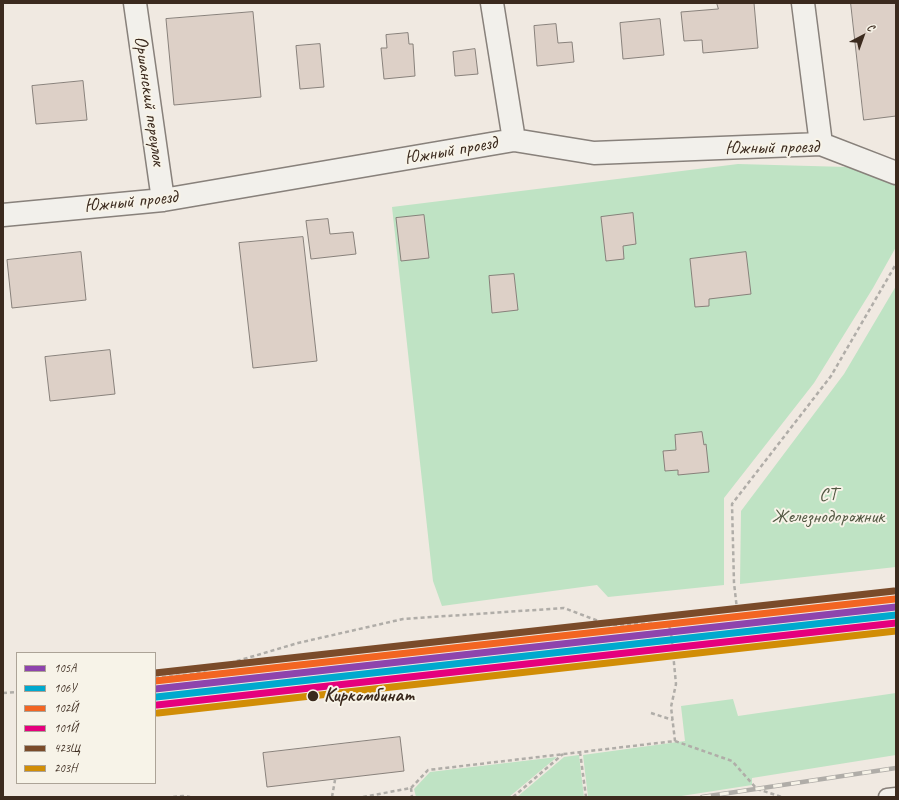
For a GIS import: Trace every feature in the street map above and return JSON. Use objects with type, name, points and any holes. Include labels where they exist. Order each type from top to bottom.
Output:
[{"type":"street","name":"Оршанский переулок","points":[[135,3],[163,200]]},
{"type":"street","points":[[492,3],[514,140]]},
{"type":"street","points":[[803,3],[821,144]]},
{"type":"street","name":"Южный проезд","points":[[3,215],[163,200],[514,140],[594,153],[821,144],[896,173]]},
{"type":"lane","points":[[887,797],[896,796]]},
{"type":"path","points":[[738,618],[734,583],[732,504],[831,376],[896,264]]},
{"type":"path","points":[[156,678],[193,674],[298,643],[403,619],[564,608],[609,625],[668,623],[738,618],[896,597]]},
{"type":"path","points":[[668,623],[671,632],[676,684],[671,707],[675,741]]},
{"type":"path","points":[[3,693],[16,692]]},
{"type":"path","points":[[651,713],[673,720]]},
{"type":"path","points":[[364,797],[373,797],[411,788],[428,770],[675,741],[732,761],[757,789],[782,797]]},
{"type":"path","points":[[580,752],[586,797]]},
{"type":"path","points":[[513,797],[563,754]]},
{"type":"path","points":[[332,797],[335,780]]},
{"type":"path","points":[[411,788],[412,797]]},
{"type":"path","points":[[173,797],[190,797]]},
{"type":"green space","points":[[738,164],[847,167],[896,185],[896,247],[873,288],[814,383],[724,498],[724,585],[608,597],[597,585],[442,606],[433,581],[392,207]]},
{"type":"green space","name":"СТ Железнодорожник","points":[[896,286],[896,567],[740,584],[741,511],[844,374]]},
{"type":"green space","points":[[896,693],[896,755],[752,778],[752,785],[675,797],[588,797],[583,755],[685,741],[681,706],[733,699],[738,716]]},
{"type":"green space","points":[[579,755],[584,797],[517,797],[564,757]]},
{"type":"green space","points":[[557,757],[509,797],[416,797],[414,789],[430,772]]},
{"type":"building","points":[[717,3],[754,3],[758,48],[703,53],[702,40],[684,41],[681,12],[718,9]]},
{"type":"building","points":[[851,3],[896,3],[896,116],[864,120]]},
{"type":"building","points":[[253,12],[261,97],[174,105],[166,19]]},
{"type":"building","points":[[660,19],[664,55],[623,59],[620,23]]},
{"type":"building","points":[[556,24],[558,43],[572,42],[574,62],[537,66],[534,26]]},
{"type":"building","points":[[408,33],[409,44],[413,44],[415,76],[384,79],[381,48],[387,48],[386,35]]},
{"type":"building","points":[[320,44],[324,87],[300,89],[296,46]]},
{"type":"building","points":[[475,49],[478,74],[455,76],[453,52]]},
{"type":"building","points":[[83,81],[87,120],[36,124],[32,86]]},
{"type":"building","points":[[633,213],[636,244],[623,246],[624,259],[606,261],[601,217]]},
{"type":"building","points":[[424,215],[429,258],[401,261],[396,218]]},
{"type":"building","points":[[328,219],[330,234],[353,232],[356,254],[311,259],[306,221]]},
{"type":"building","points":[[303,237],[317,361],[253,368],[239,243]]},
{"type":"building","points":[[81,252],[86,300],[12,308],[7,260]]},
{"type":"building","points":[[746,252],[751,294],[709,299],[709,306],[695,307],[690,259]]},
{"type":"building","points":[[514,274],[518,310],[492,313],[489,276]]},
{"type":"building","points":[[110,350],[115,394],[50,401],[45,357]]},
{"type":"building","points":[[702,432],[704,445],[706,444],[709,472],[678,475],[678,470],[665,471],[663,451],[676,450],[675,435]]},
{"type":"building","points":[[400,737],[404,771],[267,787],[263,753]]},
{"type":"railway","points":[[702,797],[896,768]]},
{"type":"transit line","name":"423Щ","points":[[156,673],[894,591]]},
{"type":"transit line","name":"102Й","points":[[156,681],[895,599]]},
{"type":"transit line","name":"105А","points":[[156,689],[896,607]]},
{"type":"transit line","name":"106У","points":[[156,697],[896,615]]},
{"type":"transit line","name":"101Й","points":[[157,705],[896,623]]},
{"type":"transit line","name":"203Н","points":[[158,713],[896,631]]},
{"type":"place","name":"Киркомбинат","points":[[313,696]]}]
